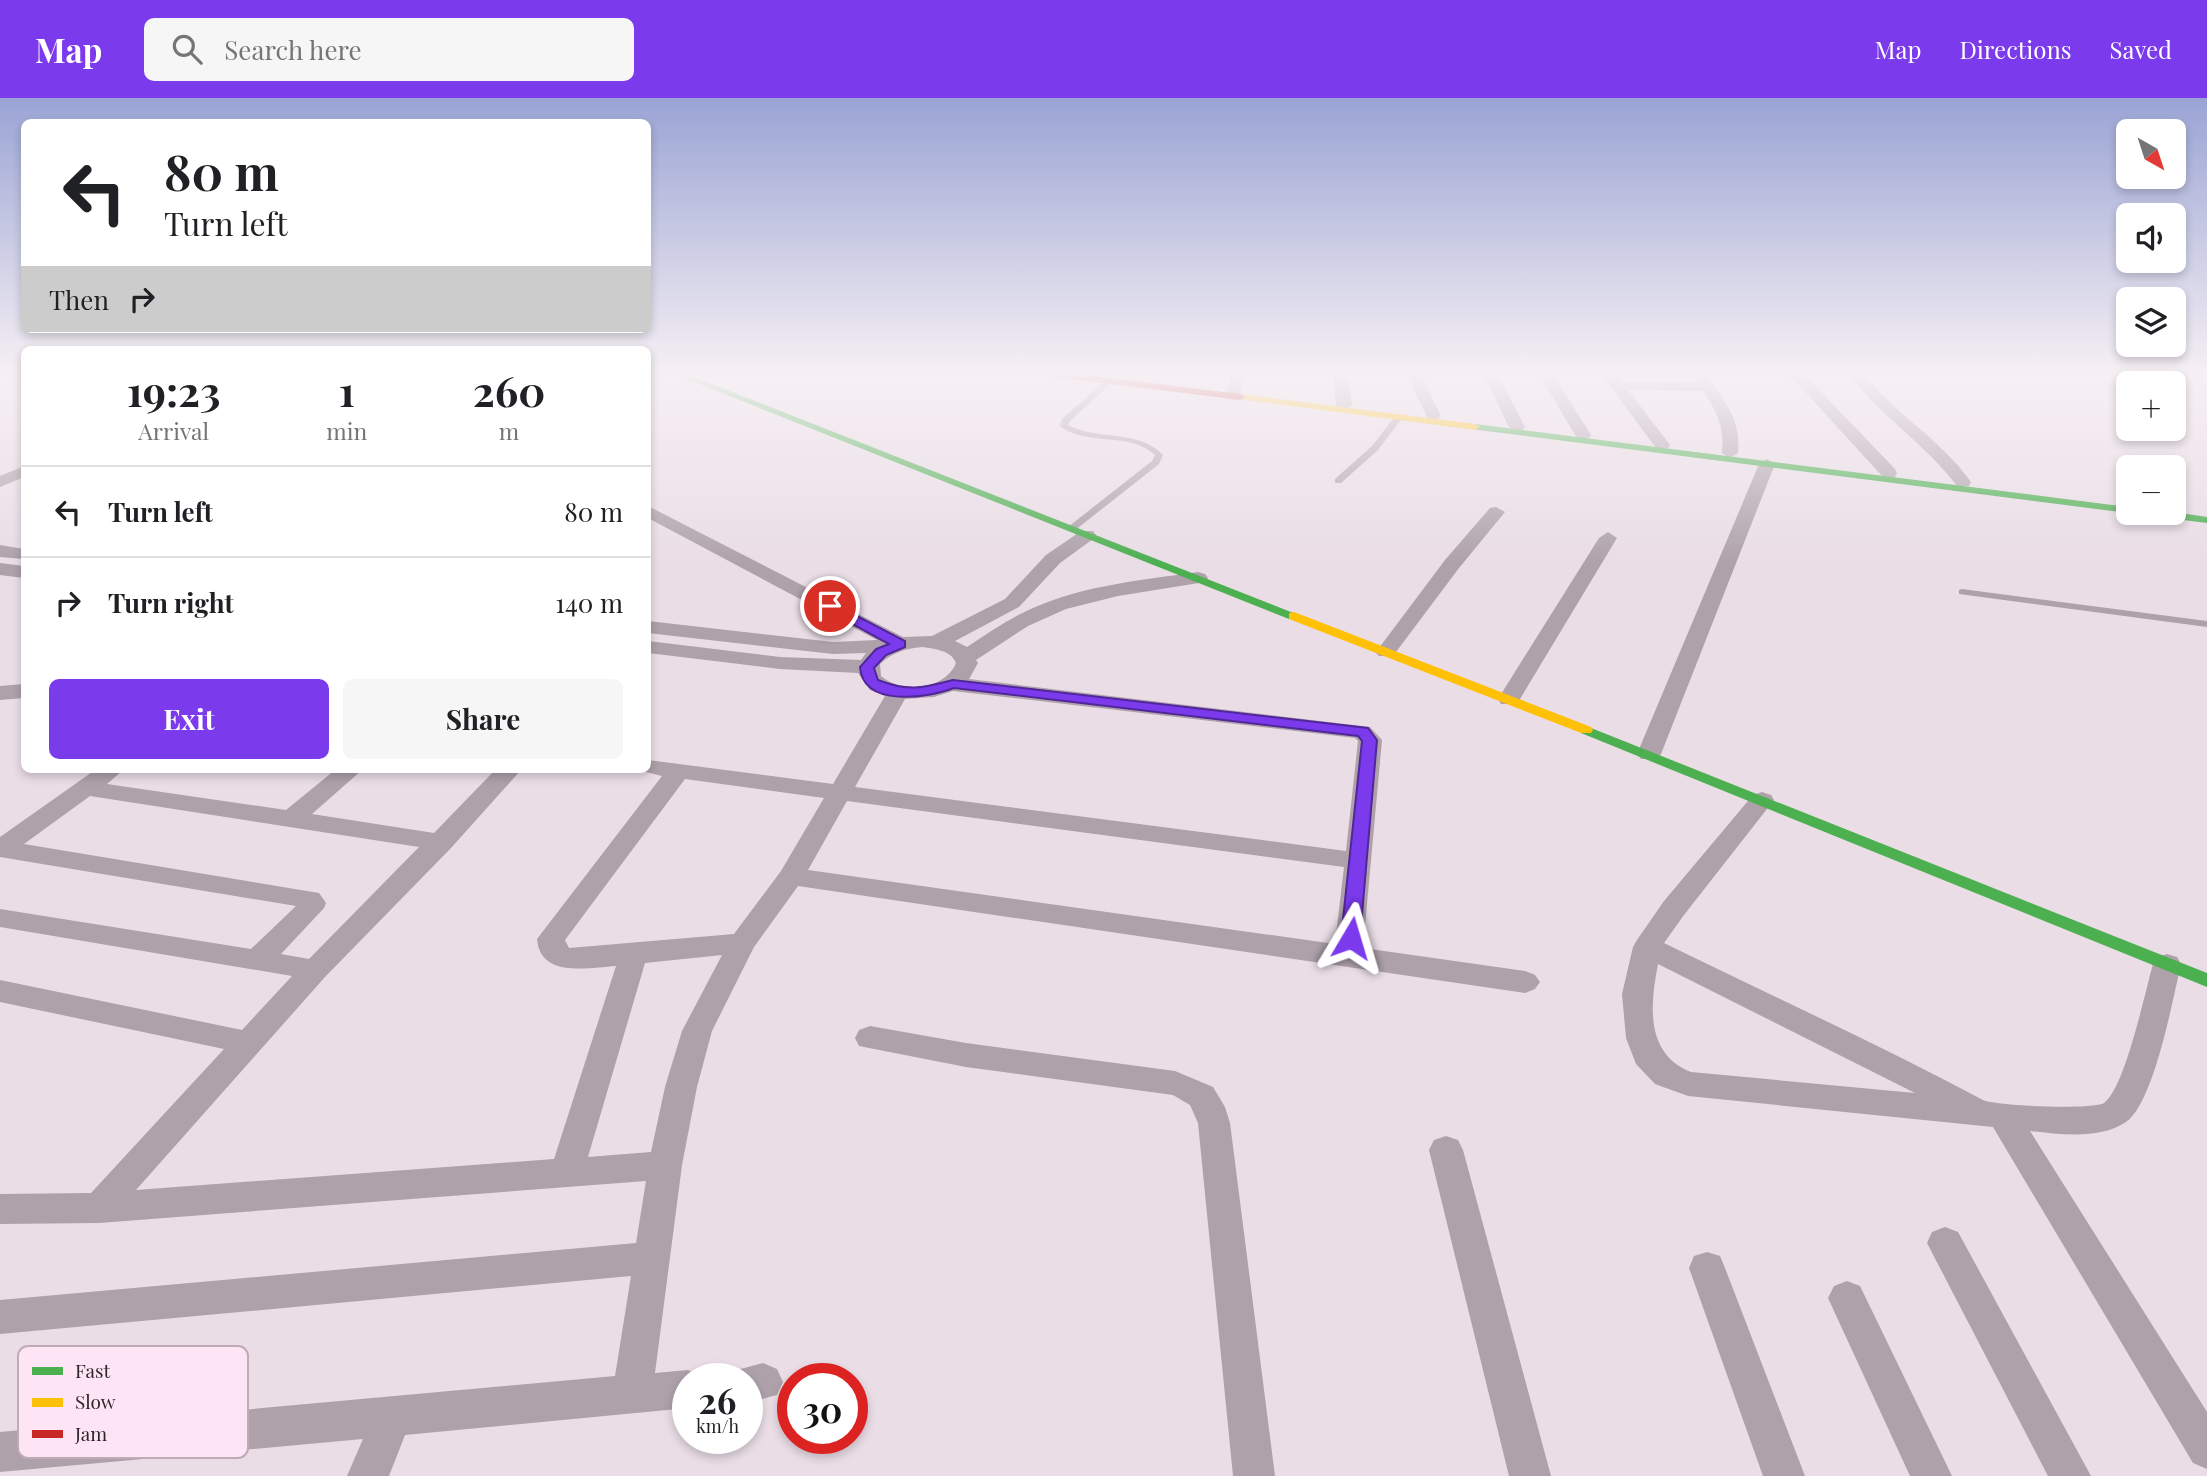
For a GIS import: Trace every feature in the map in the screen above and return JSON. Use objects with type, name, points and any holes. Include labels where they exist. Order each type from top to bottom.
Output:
[{"type":"street","points":[[834,435],[1649,754],[2207,980]]},
{"type":"street","points":[[1542,435],[2116,508]]},
{"type":"street","points":[[1585,435],[2116,501]]},
{"type":"street","points":[[1655,435],[1662,445]]},
{"type":"street","points":[[1730,453],[1731,435]]},
{"type":"street","points":[[1854,435],[1889,473]]},
{"type":"street","points":[[1917,435],[1953,467],[1963,482]]},
{"type":"street","points":[[1649,754],[1767,464]]},
{"type":"street","points":[[0,482],[21,473]]},
{"type":"street","points":[[2186,510],[2207,513]]},
{"type":"street","points":[[1386,652],[1452,564],[1496,512]]},
{"type":"street","points":[[651,513],[896,645]]},
{"type":"street","points":[[2186,517],[2207,520]]},
{"type":"street","points":[[937,642],[1012,603],[1079,532]]},
{"type":"street","points":[[1509,699],[1608,538]]},
{"type":"street","points":[[0,551],[21,554]]},
{"type":"street","points":[[0,569],[21,572]]},
{"type":"street","points":[[1039,574],[1067,591],[1086,596]]},
{"type":"street","points":[[966,657],[1037,614],[1086,596],[1198,578]]},
{"type":"street","points":[[651,627],[822,647],[937,642],[950,645],[966,657],[968,665],[965,673],[953,684],[930,692],[898,693],[873,683],[868,676],[867,667],[872,659],[896,645]]},
{"type":"street","points":[[651,647],[780,663],[867,667]]},
{"type":"street","points":[[953,684],[1363,732],[1370,740],[1348,957]]},
{"type":"street","points":[[0,693],[21,691]]},
{"type":"street","points":[[632,1394],[665,1165],[681,1087],[697,1031],[742,943],[791,876],[898,693]]},
{"type":"street","points":[[651,766],[1359,861]]},
{"type":"street","points":[[679,771],[551,939],[552,949],[562,957],[580,959],[742,943]]},
{"type":"street","points":[[107,773],[0,849],[309,899],[312,903],[310,908],[257,961]]},
{"type":"street","points":[[291,819],[346,773]]},
{"type":"street","points":[[99,1208],[316,970],[506,773]]},
{"type":"street","points":[[85,788],[442,842]]},
{"type":"street","points":[[1762,800],[1674,908],[1647,947],[1637,994],[1641,1038],[1647,1056],[1666,1075],[1688,1084],[2064,1121],[2094,1120],[2118,1111],[2131,1091],[2168,964]]},
{"type":"street","points":[[791,876],[1525,982]]},
{"type":"street","points":[[0,918],[316,970]]},
{"type":"street","points":[[1647,947],[1995,1114],[2207,1449]]},
{"type":"street","points":[[567,1171],[634,953]]},
{"type":"street","points":[[0,991],[250,1043]]},
{"type":"street","points":[[870,1038],[992,1059],[1175,1083],[1197,1090],[1209,1104],[1214,1123],[1254,1476]]},
{"type":"street","points":[[1446,1150],[1530,1476]]},
{"type":"street","points":[[0,1209],[99,1208],[665,1165]]},
{"type":"street","points":[[1945,1243],[2070,1476]]},
{"type":"street","points":[[0,1317],[652,1258]]},
{"type":"street","points":[[1707,1269],[1784,1476]]},
{"type":"street","points":[[1847,1298],[1931,1476]]},
{"type":"street","points":[[248,1429],[672,1390]]},
{"type":"street","points":[[368,1476],[393,1415]]},
{"type":"street","points":[[0,1452],[18,1450]]},
{"type":"lane","points":[[1079,532],[1156,463],[1159,455],[1155,449],[1142,444],[1085,435]]},
{"type":"lane","points":[[1338,481],[1375,449],[1385,435]]},
{"type":"lane","points":[[1962,592],[2207,624]]},
{"type":"traffic: fast","points":[[835,435],[1294,616]]},
{"type":"traffic: fast","points":[[1540,435],[2116,508]]},
{"type":"traffic: fast","points":[[2186,517],[2207,520]]},
{"type":"traffic: fast","points":[[1586,730],[2207,980]]},
{"type":"traffic: slow","points":[[1294,616],[1586,730]]},
{"type":"route","points":[[830,606],[900,644],[881,652],[867,667],[868,676],[873,683],[898,693],[930,692],[953,684],[1363,732],[1370,740],[1351,938]]}]
